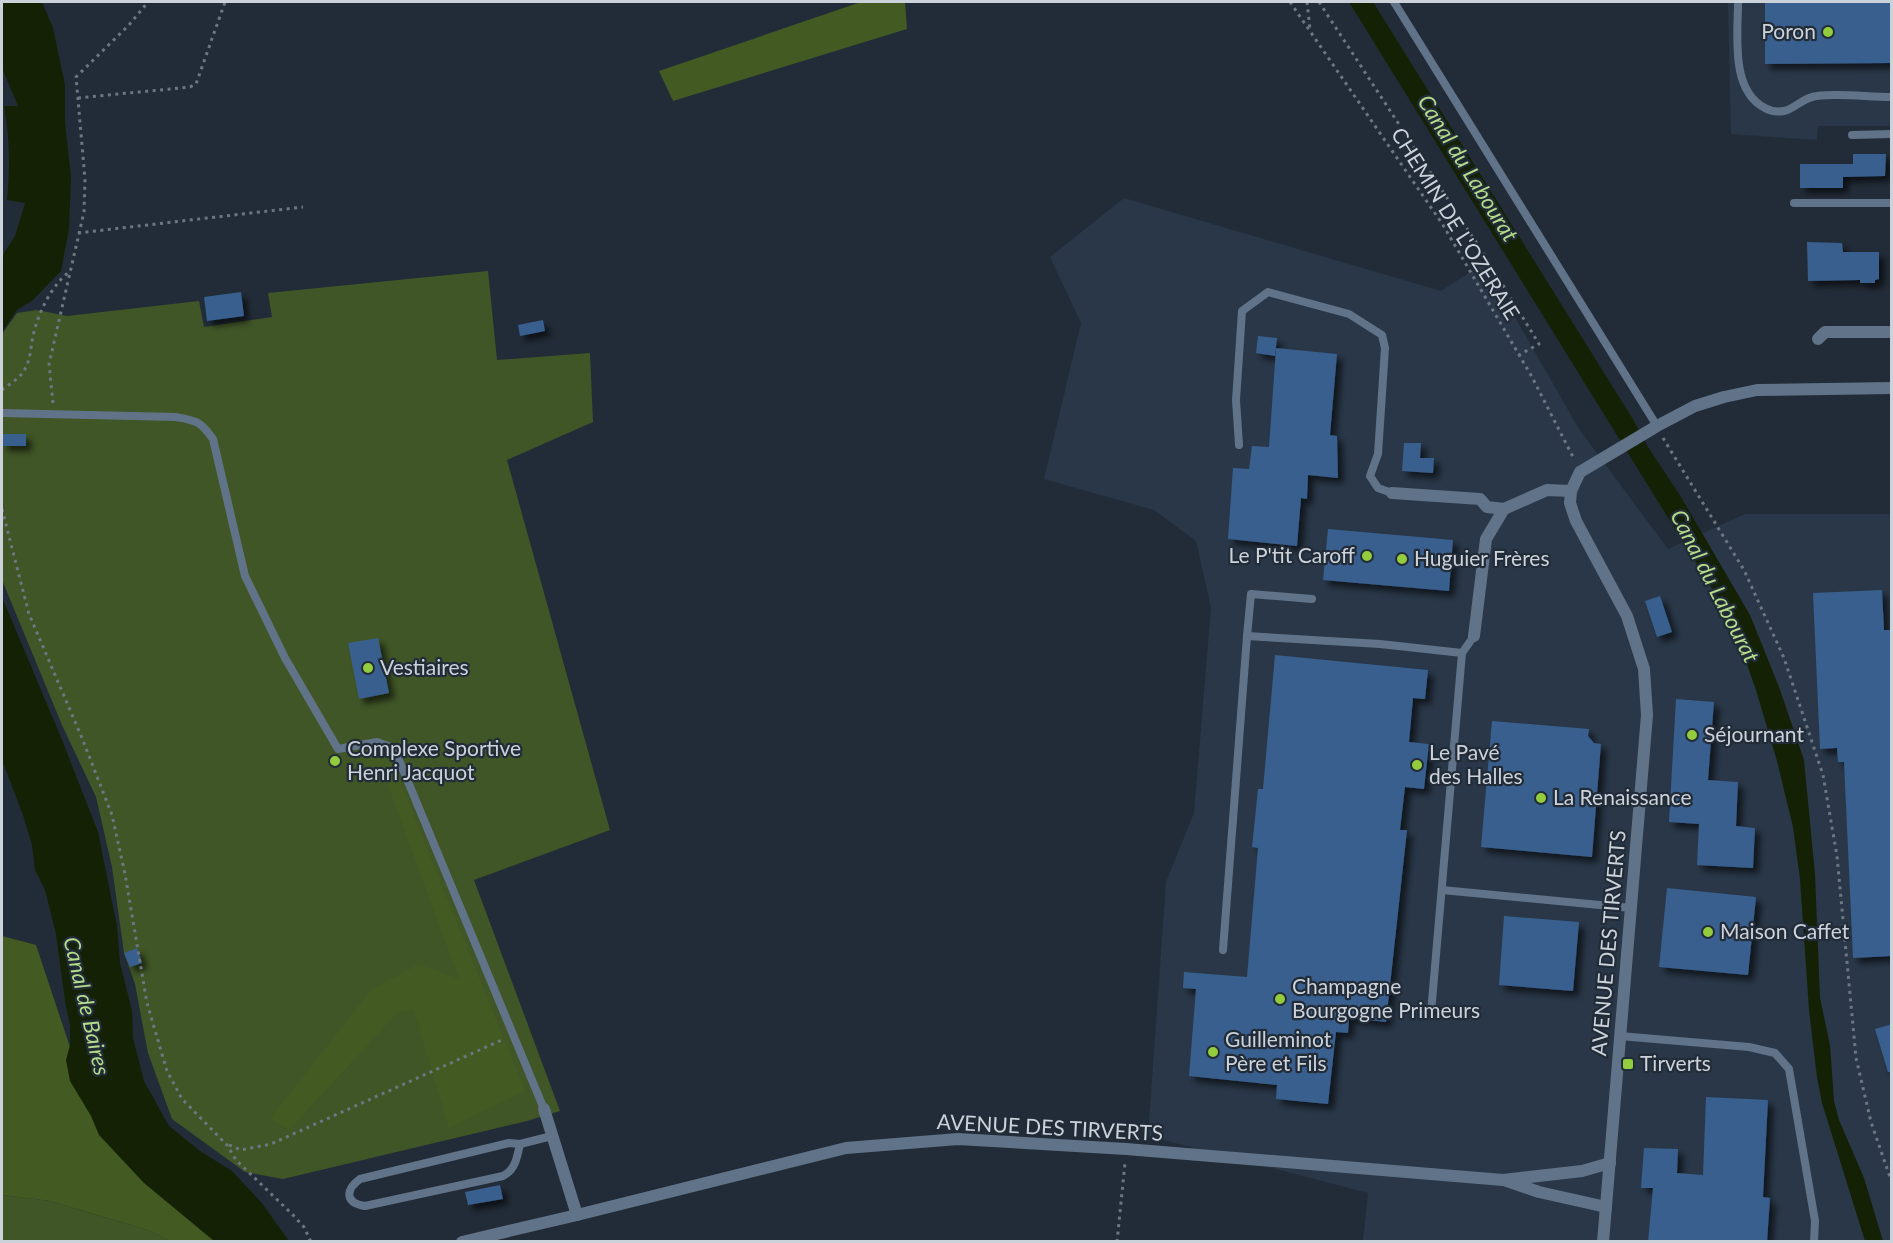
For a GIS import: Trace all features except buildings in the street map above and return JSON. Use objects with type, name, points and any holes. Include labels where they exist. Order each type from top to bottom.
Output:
[{"type":"street","points":[[1818,339],[1825,332],[1892,332]]},
{"type":"street","points":[[1392,493],[1480,498],[1487,507],[1504,509],[1547,490],[1571,491],[1580,472],[1644,433],[1695,406],[1757,390],[1892,388]]},
{"type":"street","name":"AVENUE DES TIRVERTS","points":[[1571,491],[1570,503],[1576,522],[1627,616],[1644,669],[1647,715],[1603,1242]]},
{"type":"street","points":[[1474,636],[1486,539],[1504,509]]},
{"type":"street","points":[[544,1109],[577,1215]]},
{"type":"street","name":"AVENUE DES TIRVERTS","points":[[462,1242],[846,1148],[958,1139],[1126,1149],[1503,1180],[1581,1171],[1610,1163]]},
{"type":"street","name":"AVENUE DES TIRVERTS","points":[[1503,1180],[1606,1207]]},
{"type":"lane","points":[[1394,2],[1657,426]]},
{"type":"lane","points":[[1738,2],[1739,65],[1751,97],[1758,104],[1770,110],[1785,111],[1801,100],[1816,96],[1892,98]]},
{"type":"lane","points":[[1852,135],[1892,134]]},
{"type":"lane","points":[[1794,203],[1892,203]]},
{"type":"lane","points":[[1239,445],[1236,400],[1242,311],[1268,292],[1349,314],[1382,335],[1385,348],[1378,454],[1370,476],[1378,488],[1392,493]]},
{"type":"lane","points":[[2,412],[176,417],[196,420],[205,429],[213,440],[245,576],[285,658],[338,749],[377,742],[394,748],[544,1109]]},
{"type":"lane","points":[[1223,950],[1251,594],[1312,599]]},
{"type":"lane","points":[[1247,636],[1380,644],[1462,653]]},
{"type":"lane","points":[[1431,1014],[1462,653],[1474,636]]},
{"type":"lane","points":[[1442,890],[1631,908]]},
{"type":"lane","points":[[1620,1036],[1749,1047],[1775,1053],[1789,1069],[1815,1221],[1814,1242]]},
{"type":"lane","points":[[520,1144],[512,1171],[503,1176],[365,1206],[357,1205],[348,1193],[351,1185],[360,1179],[509,1143],[520,1144],[552,1136]]},
{"type":"path","points":[[54,414],[49,364],[84,212],[86,179],[76,77],[129,25],[148,2]]},
{"type":"path","points":[[78,98],[190,87],[196,84],[225,2]]},
{"type":"path","name":"CHEMIN DE L'OZERAIE","points":[[1290,2],[1443,225],[1519,355],[1580,472]]},
{"type":"path","points":[[1307,2],[1310,31]]},
{"type":"path","points":[[1319,2],[1487,258],[1539,344],[1519,355]]},
{"type":"path","points":[[78,233],[303,207]]},
{"type":"path","points":[[2,390],[22,374],[31,356],[34,332],[42,312],[62,278],[71,271]]},
{"type":"path","points":[[1657,426],[1744,570],[1784,658],[1823,776],[1837,856],[1856,1058],[1871,1122],[1892,1183]]},
{"type":"path","points":[[2,509],[29,614],[112,815],[125,874],[147,1003],[167,1071],[182,1099],[227,1145],[236,1160],[304,1227],[311,1242]]},
{"type":"path","points":[[227,1145],[241,1150],[271,1144],[514,1035]]},
{"type":"path","points":[[1117,1242],[1126,1149]]},
{"type":"shaded area","points":[[1728,2],[1891,2],[1891,126],[1818,126],[1817,140],[1731,134]]},
{"type":"shaded area","points":[[1124,198],[1441,291],[1484,263],[1579,429],[1668,549],[1745,514],[1891,514],[1891,1241],[1363,1241],[1368,1193],[1148,1136],[1166,882],[1194,813],[1211,608],[1196,541],[1154,510],[1044,479],[1081,323],[1050,257]]},
{"type":"shaded area","name":"Complexe Sportive Henri Jacquot","points":[[488,271],[497,360],[590,353],[593,422],[507,460],[610,830],[474,880],[560,1111],[527,1121],[283,1179],[245,1172],[172,1119],[148,1053],[135,984],[124,953],[112,867],[96,797],[62,725],[2,580],[2,334],[17,313],[37,310],[67,316],[199,301],[204,327],[272,317],[268,293]]},
{"type":"shaded area","points":[[2,1195],[50,1201],[151,1231],[170,1241],[2,1242]]},
{"type":"green space","points":[[861,2],[905,2],[907,29],[673,101],[659,71]]},
{"type":"green space","points":[[365,754],[390,757],[525,1091],[449,1128],[414,1010],[398,1012],[289,1130],[270,1119],[371,990],[419,964],[459,979],[382,769],[355,764]]},
{"type":"green space","points":[[2,936],[36,945],[93,1116],[246,1241],[170,1241],[151,1231],[50,1201],[2,1195]]},
{"type":"water","points":[[2,2],[42,2],[53,28],[65,85],[65,123],[71,177],[69,229],[61,271],[33,300],[17,310],[2,332],[2,262],[4,253],[15,236],[25,203],[7,200],[9,153],[4,106],[18,106],[2,68]]},
{"type":"water","name":"Canal du Labourat","points":[[1349,2],[1373,2],[1681,497],[1750,615],[1779,687],[1804,760],[1815,874],[1820,998],[1830,1045],[1834,1101],[1839,1120],[1864,1178],[1883,1241],[1865,1241],[1822,1103],[1809,1010],[1800,879],[1793,827],[1777,761],[1744,656],[1717,597]]},
{"type":"water","name":"Canal de Baires","points":[[2,597],[98,832],[117,926],[120,963],[132,1011],[133,1038],[144,1081],[169,1126],[200,1151],[232,1171],[261,1202],[289,1241],[214,1241],[144,1183],[99,1135],[91,1116],[70,1081],[66,1060],[70,1045],[70,1025],[56,934],[45,890],[35,870],[32,845],[23,815],[2,760]]},
{"type":"place","name":"Poron","points":[[1828,32]]},
{"type":"place","name":"Le P'tit Caroff","points":[[1367,556]]},
{"type":"place","name":"Huguier Frères","points":[[1402,559]]},
{"type":"place","name":"Vestiaires","points":[[368,668]]},
{"type":"place","name":"Séjournant","points":[[1692,735]]},
{"type":"place","name":"Complexe Sportive Henri Jacquot","points":[[335,761]]},
{"type":"place","name":"Le Pavé des Halles","points":[[1417,765]]},
{"type":"place","name":"La Renaissance","points":[[1541,798]]},
{"type":"place","name":"Maison Caffet","points":[[1708,932]]},
{"type":"place","name":"Champagne Bourgogne Primeurs","points":[[1280,999]]},
{"type":"place","name":"Guilleminot Père et Fils","points":[[1213,1052]]},
{"type":"place","name":"Tirverts","points":[[1628,1064]]}]
